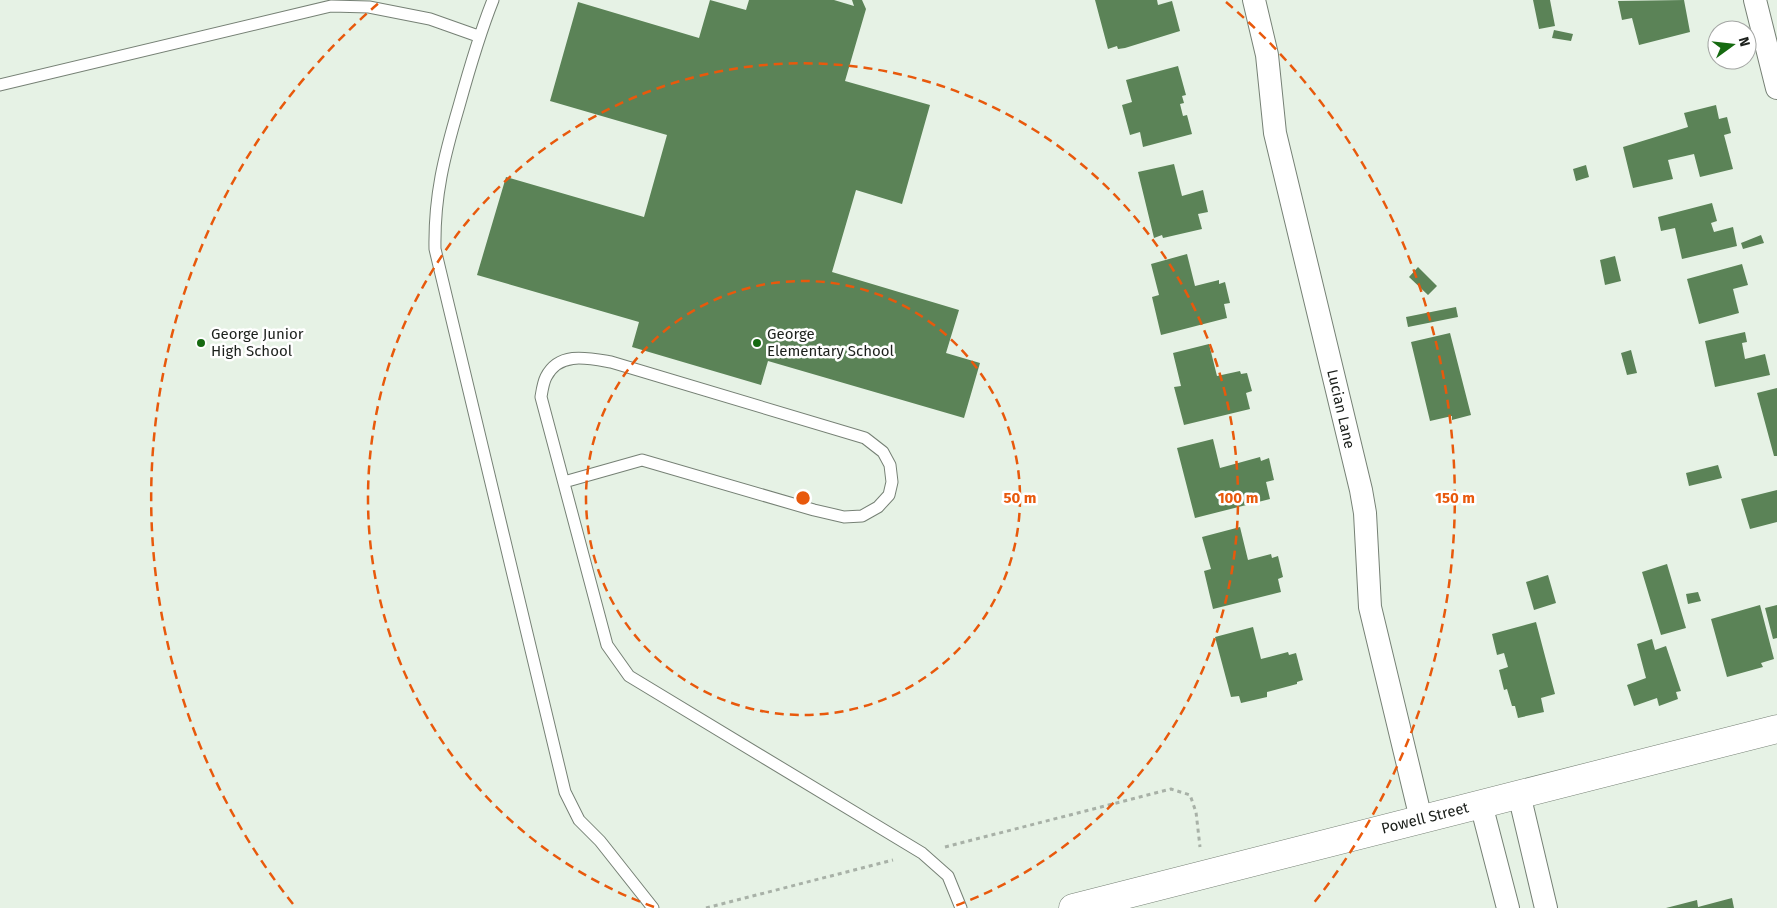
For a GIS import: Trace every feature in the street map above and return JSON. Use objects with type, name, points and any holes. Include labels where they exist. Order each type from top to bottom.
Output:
[{"type":"street","name":"Lucian Lane","points":[[1254,0],[1266,55],[1275,133],[1361,490],[1370,607],[1421,819]]},
{"type":"street","points":[[1755,0],[1769,20],[1777,88]]},
{"type":"street","name":"Powell Street","points":[[1074,908],[1777,729]]},
{"type":"street","points":[[1519,794],[1546,908]]},
{"type":"street","points":[[1481,804],[1508,908]]},
{"type":"lane","points":[[493,0],[478,36],[440,173],[434,215],[435,249],[565,792],[579,820],[600,841],[653,908]]},
{"type":"lane","points":[[0,85],[331,6],[369,7],[430,19],[478,36]]},
{"type":"lane","points":[[564,482],[642,460],[844,517],[862,516],[878,507],[889,495],[892,482],[890,465],[883,452],[865,438],[611,362],[578,356],[560,362],[546,377],[541,397],[608,645],[629,676],[922,853],[948,876],[961,908]]},
{"type":"path","points":[[958,844],[1171,789],[1190,795],[1196,812],[1201,852]]},
{"type":"path","points":[[706,908],[884,862]]},
{"type":"building","points":[[710,0],[746,10],[749,0],[834,0],[854,6],[852,0],[862,0],[866,9],[845,81],[930,105],[902,204],[856,190],[832,272],[959,310],[946,353],[980,363],[964,418],[768,361],[761,385],[632,347],[639,322],[477,275],[506,177],[644,217],[667,135],[550,101],[578,2],[699,38]]},
{"type":"building","points":[[1095,0],[1157,0],[1158,5],[1172,1],[1180,31],[1125,48],[1118,49],[1117,46],[1108,49]]},
{"type":"building","points":[[1533,0],[1550,0],[1555,26],[1539,29]]},
{"type":"building","points":[[1684,0],[1690,32],[1639,45],[1632,18],[1622,20],[1618,1]]},
{"type":"building","points":[[1554,30],[1573,34],[1571,41],[1552,38]]},
{"type":"building","points":[[1178,66],[1186,95],[1182,96],[1184,103],[1180,104],[1183,116],[1187,115],[1192,134],[1143,147],[1140,132],[1130,135],[1122,105],[1132,102],[1126,80]]},
{"type":"building","points":[[1716,105],[1719,119],[1727,117],[1731,133],[1724,135],[1733,169],[1700,177],[1694,154],[1668,160],[1673,179],[1633,188],[1623,147],[1688,127],[1684,113]]},
{"type":"building","points":[[1174,164],[1182,196],[1203,190],[1208,212],[1198,214],[1202,229],[1163,238],[1162,235],[1154,238],[1138,172]]},
{"type":"building","points":[[1586,165],[1589,177],[1576,181],[1573,169]]},
{"type":"building","points":[[1712,203],[1717,221],[1711,223],[1714,232],[1733,227],[1737,246],[1682,259],[1675,228],[1661,231],[1658,217]]},
{"type":"building","points":[[1761,235],[1764,243],[1743,249],[1741,243]]},
{"type":"building","points":[[1187,254],[1195,286],[1219,280],[1219,284],[1225,282],[1230,303],[1224,304],[1227,318],[1161,335],[1152,297],[1159,295],[1151,264]]},
{"type":"building","points":[[1615,256],[1621,281],[1605,285],[1600,260]]},
{"type":"building","points":[[1742,264],[1748,285],[1733,289],[1739,313],[1699,324],[1687,279]]},
{"type":"building","points":[[1418,267],[1437,286],[1428,295],[1409,277]]},
{"type":"building","points":[[1456,307],[1458,317],[1408,327],[1406,317]]},
{"type":"building","points":[[1745,332],[1747,342],[1742,343],[1745,359],[1765,354],[1770,375],[1715,387],[1705,341]]},
{"type":"building","points":[[1450,333],[1471,415],[1452,420],[1452,416],[1430,421],[1411,342]]},
{"type":"building","points":[[1209,344],[1217,376],[1240,371],[1241,374],[1247,373],[1252,391],[1246,393],[1250,409],[1184,425],[1174,387],[1181,386],[1173,353]]},
{"type":"building","points":[[1631,350],[1637,373],[1627,375],[1621,353]]},
{"type":"building","points":[[1777,388],[1777,456],[1774,456],[1757,393]]},
{"type":"building","points":[[1213,439],[1220,468],[1260,457],[1261,461],[1269,458],[1274,480],[1266,482],[1270,499],[1195,518],[1177,448]]},
{"type":"building","points":[[1718,465],[1722,478],[1689,486],[1686,473]]},
{"type":"building","points":[[1777,490],[1777,522],[1750,529],[1741,499]]},
{"type":"building","points":[[1240,527],[1248,560],[1271,554],[1272,558],[1278,556],[1283,577],[1278,579],[1281,592],[1213,609],[1204,571],[1211,569],[1202,537]]},
{"type":"building","points":[[1667,564],[1686,628],[1661,635],[1642,572]]},
{"type":"building","points":[[1548,575],[1556,603],[1534,610],[1526,582]]},
{"type":"building","points":[[1698,592],[1701,601],[1688,604],[1686,594]]},
{"type":"building","points":[[1760,605],[1774,659],[1761,663],[1763,667],[1727,677],[1711,619]]},
{"type":"building","points":[[1777,605],[1777,638],[1773,639],[1765,608]]},
{"type":"building","points":[[1536,622],[1555,694],[1541,698],[1544,712],[1518,718],[1507,689],[1504,690],[1499,670],[1508,667],[1504,653],[1497,655],[1492,634]]},
{"type":"building","points":[[1253,627],[1261,659],[1288,652],[1289,655],[1296,653],[1303,680],[1297,682],[1297,684],[1267,692],[1267,697],[1241,703],[1239,696],[1231,697],[1215,637]]},
{"type":"building","points":[[1652,639],[1655,650],[1666,646],[1681,691],[1676,692],[1678,699],[1659,706],[1657,698],[1634,706],[1627,685],[1646,678],[1637,644]]},
{"type":"building","points":[[1732,898],[1734,908],[1666,908],[1697,900],[1698,907]]},
{"type":"place","name":"George Junior High School","points":[[201,343]]},
{"type":"place","name":"George Elementary School","points":[[757,343]]}]
